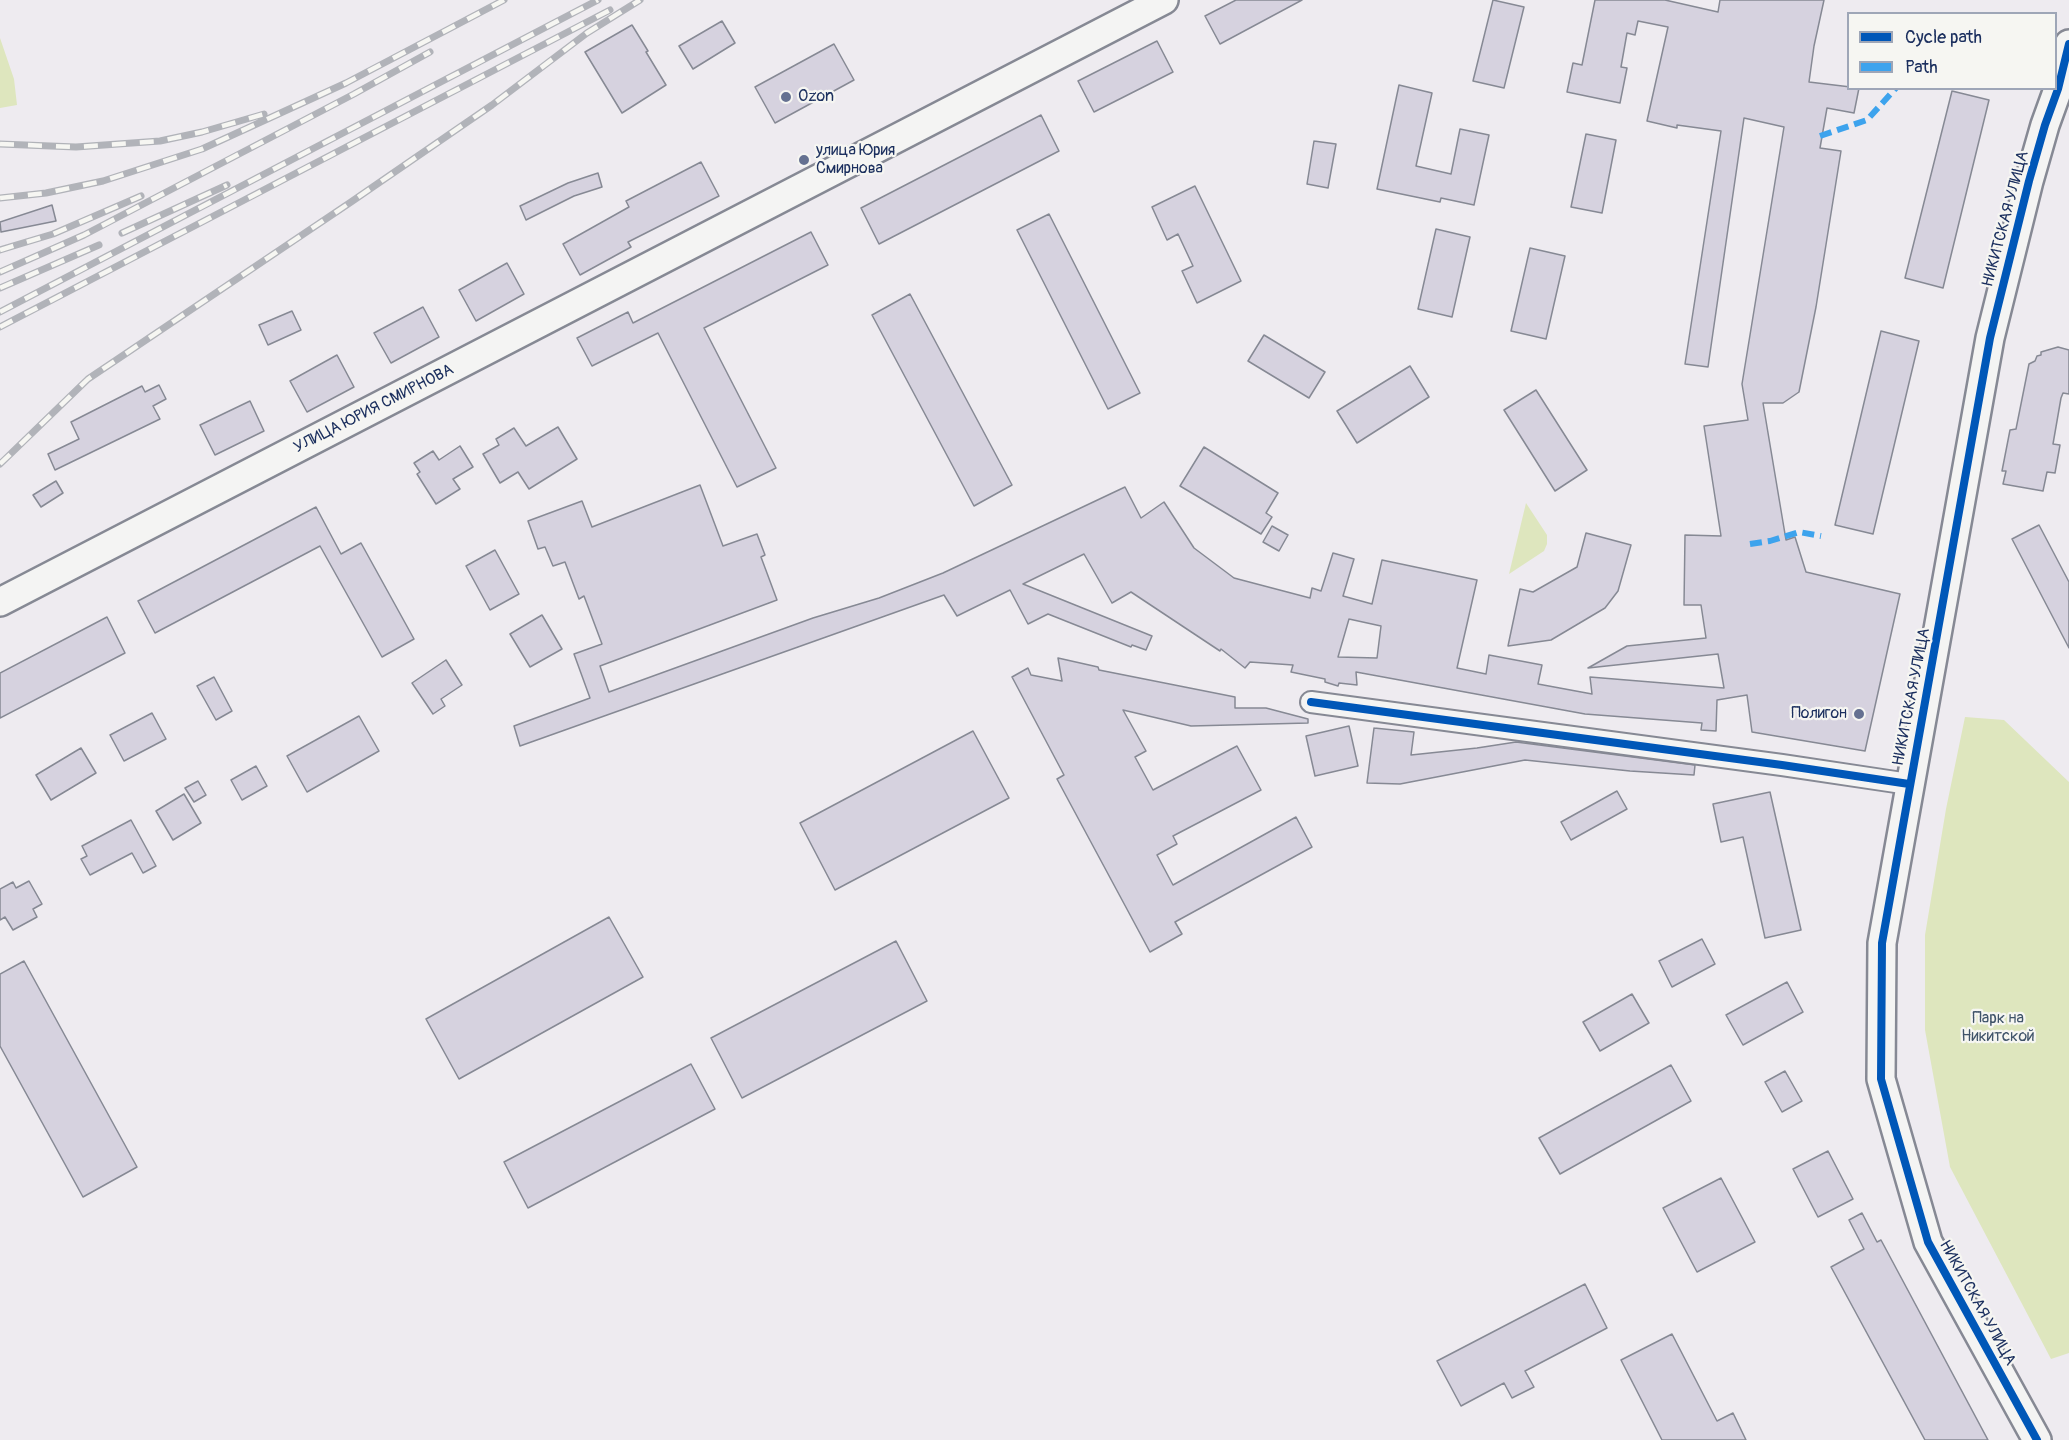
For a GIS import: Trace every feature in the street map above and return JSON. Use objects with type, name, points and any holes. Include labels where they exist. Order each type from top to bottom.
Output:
[{"type":"street","name":"УЛИЦА ЮРИЯ СМИРНОВА","points":[[0,602],[1164,0]]},
{"type":"street","name":"НИКИТСКАЯ УЛИЦА","points":[[2037,1440],[1928,1242],[1881,1079],[1882,943],[1990,338],[2044,125],[2058,89],[2069,44]]},
{"type":"street","points":[[1311,702],[1909,784]]},
{"type":"green space","points":[[0,38],[14,79],[17,105],[0,108]]},
{"type":"green space","points":[[1526,503],[1547,535],[1547,544],[1544,551],[1509,574]]},
{"type":"green space","name":"Парк на Никитской","points":[[1965,717],[2004,720],[2069,782],[2069,1353],[2051,1359],[1950,1167],[1925,1030],[1925,935],[1946,809]]},
{"type":"building","points":[[1236,0],[1302,0],[1220,44],[1205,16]]},
{"type":"building","points":[[1493,0],[1524,7],[1504,88],[1473,81]]},
{"type":"building","points":[[1595,0],[1665,0],[1718,12],[1720,0],[1824,0],[1809,82],[1847,87],[1847,90],[1859,90],[1854,113],[1827,108],[1820,148],[1841,151],[1816,307],[1799,392],[1783,403],[1763,403],[1786,540],[1795,537],[1806,572],[1900,594],[1865,751],[1752,732],[1747,695],[1717,700],[1716,731],[1701,730],[1702,723],[1585,714],[1356,672],[1357,685],[1339,683],[1338,686],[1325,682],[1325,679],[1291,672],[1293,665],[1250,662],[1245,668],[1221,649],[1220,651],[1131,592],[1112,603],[1084,554],[1023,584],[1152,636],[1146,650],[1132,645],[1131,647],[1048,614],[1028,624],[1010,590],[957,616],[944,595],[520,746],[514,726],[590,698],[574,654],[602,644],[584,596],[579,599],[565,562],[553,566],[545,547],[538,549],[528,521],[582,501],[592,527],[700,485],[723,546],[757,534],[765,555],[761,557],[777,600],[600,666],[609,692],[813,618],[879,598],[943,573],[1125,487],[1141,518],[1164,502],[1194,548],[1234,578],[1310,598],[1312,588],[1321,591],[1333,553],[1354,559],[1343,596],[1372,604],[1382,560],[1477,580],[1457,668],[1486,674],[1489,655],[1542,665],[1538,684],[1592,694],[1590,677],[1724,688],[1718,654],[1588,668],[1627,646],[1706,638],[1701,605],[1684,605],[1685,535],[1721,536],[1704,426],[1748,420],[1742,384],[1784,127],[1744,118],[1708,367],[1685,364],[1721,131],[1677,125],[1677,128],[1647,121],[1668,27],[1638,21],[1635,35],[1627,33],[1621,67],[1627,68],[1620,103],[1567,92],[1573,63],[1582,65]],"holes":[[[1349,619],[1381,626],[1377,658],[1338,657]]]},
{"type":"building","points":[[722,21],[735,43],[693,69],[679,46]]},
{"type":"building","points":[[632,25],[666,85],[622,113],[585,52]]},
{"type":"building","points":[[1157,41],[1173,72],[1094,112],[1078,81]]},
{"type":"building","points":[[834,44],[854,80],[775,123],[755,87]]},
{"type":"building","points":[[1399,85],[1432,93],[1416,166],[1451,174],[1460,129],[1489,135],[1474,205],[1441,198],[1440,202],[1377,189]]},
{"type":"building","points":[[1952,91],[1989,100],[1943,288],[1905,278]]},
{"type":"building","points":[[1041,115],[1059,151],[879,244],[861,208]]},
{"type":"building","points":[[1586,134],[1616,140],[1602,213],[1571,207]]},
{"type":"building","points":[[1314,141],[1336,144],[1328,188],[1307,184]]},
{"type":"building","points":[[701,162],[719,196],[628,242],[631,247],[580,275],[563,244],[629,207],[626,201]]},
{"type":"building","points":[[598,173],[602,187],[574,196],[526,220],[520,206],[568,183]]},
{"type":"building","points":[[1195,186],[1241,281],[1197,303],[1182,271],[1193,266],[1178,234],[1167,240],[1152,207]]},
{"type":"building","points":[[52,205],[56,221],[1,232],[0,222]]},
{"type":"building","points":[[1049,214],[1140,393],[1108,409],[1017,230]]},
{"type":"building","points":[[1436,229],[1470,237],[1452,317],[1418,309]]},
{"type":"building","points":[[811,232],[828,265],[704,328],[776,468],[737,487],[658,333],[592,366],[577,338],[628,312],[633,323]]},
{"type":"building","points":[[1530,248],[1565,256],[1546,339],[1511,331]]},
{"type":"building","points":[[507,263],[524,294],[476,321],[459,290]]},
{"type":"building","points":[[910,294],[1012,485],[974,506],[872,315]]},
{"type":"building","points":[[423,307],[439,337],[391,363],[374,333]]},
{"type":"building","points":[[292,311],[301,330],[268,345],[259,325]]},
{"type":"building","points":[[1881,331],[1919,341],[1873,534],[1835,525]]},
{"type":"building","points":[[1264,335],[1325,372],[1309,398],[1248,361]]},
{"type":"building","points":[[2058,347],[2069,350],[2069,394],[2063,393],[2061,398],[2053,444],[2060,445],[2055,473],[2047,472],[2043,491],[2003,484],[2006,471],[2002,471],[2010,430],[2016,429],[2029,364],[2041,355],[2041,352]]},
{"type":"building","points":[[337,355],[354,387],[307,412],[290,381]]},
{"type":"building","points":[[1410,366],[1429,397],[1357,443],[1337,411]]},
{"type":"building","points":[[159,385],[166,399],[153,406],[160,419],[55,470],[48,454],[79,439],[71,422],[142,386],[145,392]]},
{"type":"building","points":[[1536,390],[1587,470],[1555,491],[1504,410]]},
{"type":"building","points":[[250,401],[264,431],[215,455],[200,425]]},
{"type":"building","points":[[558,427],[577,459],[529,489],[518,472],[500,483],[483,454],[499,445],[496,439],[514,428],[526,446]]},
{"type":"building","points":[[460,446],[473,467],[453,479],[460,489],[436,504],[417,474],[420,472],[414,463],[433,451],[439,460]]},
{"type":"building","points":[[1204,447],[1278,493],[1266,513],[1272,517],[1261,534],[1180,486]]},
{"type":"building","points":[[56,481],[63,493],[41,507],[33,495]]},
{"type":"building","points":[[316,507],[341,554],[361,543],[414,639],[382,657],[320,546],[155,633],[138,601]]},
{"type":"building","points":[[2039,525],[2069,582],[2069,648],[2012,539]]},
{"type":"building","points":[[1272,526],[1288,535],[1279,551],[1263,542]]},
{"type":"building","points":[[1586,533],[1631,545],[1618,591],[1605,608],[1551,640],[1508,646],[1520,589],[1533,592],[1577,567]]},
{"type":"building","points":[[495,550],[519,594],[490,610],[466,566]]},
{"type":"building","points":[[542,615],[562,649],[530,667],[510,634]]},
{"type":"building","points":[[107,617],[125,653],[0,718],[0,673]]},
{"type":"building","points":[[1058,658],[1098,667],[1099,670],[1235,697],[1235,708],[1266,708],[1308,719],[1308,723],[1191,726],[1123,710],[1146,751],[1135,757],[1153,790],[1237,746],[1261,790],[1173,836],[1177,844],[1157,855],[1173,885],[1296,817],[1312,847],[1175,922],[1182,934],[1150,952],[1057,779],[1064,775],[1012,677],[1028,668],[1031,675],[1062,681]]},
{"type":"building","points":[[446,660],[462,685],[441,699],[445,706],[433,714],[412,683]]},
{"type":"building","points":[[214,677],[232,711],[216,720],[197,686]]},
{"type":"building","points":[[152,713],[166,739],[124,761],[110,735]]},
{"type":"building","points":[[359,716],[379,751],[307,792],[287,756]]},
{"type":"building","points":[[1349,726],[1358,766],[1315,776],[1306,736]]},
{"type":"building","points":[[1374,728],[1414,732],[1411,755],[1516,742],[1695,765],[1694,775],[1525,760],[1400,784],[1367,783]]},
{"type":"building","points":[[973,731],[1009,798],[835,890],[800,823]]},
{"type":"building","points":[[81,748],[96,773],[51,800],[36,775]]},
{"type":"building","points":[[256,766],[267,786],[242,800],[231,780]]},
{"type":"building","points":[[198,781],[206,795],[194,802],[185,788]]},
{"type":"building","points":[[1617,791],[1627,809],[1571,840],[1561,822]]},
{"type":"building","points":[[1770,792],[1801,930],[1765,938],[1743,837],[1721,842],[1713,804]]},
{"type":"building","points":[[184,794],[201,823],[173,840],[156,811]]},
{"type":"building","points":[[131,820],[156,866],[143,873],[132,853],[90,875],[81,859],[87,856],[82,846]]},
{"type":"building","points":[[29,881],[42,904],[33,909],[37,917],[13,930],[5,917],[0,920],[0,889],[13,882],[16,888]]},
{"type":"building","points":[[609,917],[643,977],[459,1079],[426,1019]]},
{"type":"building","points":[[1702,939],[1715,964],[1672,987],[1659,961]]},
{"type":"building","points":[[896,941],[927,1001],[742,1098],[711,1038]]},
{"type":"building","points":[[24,961],[137,1167],[83,1197],[0,1046],[0,974]]},
{"type":"building","points":[[1787,982],[1803,1012],[1743,1045],[1726,1015]]},
{"type":"building","points":[[1632,994],[1649,1023],[1600,1051],[1583,1022]]},
{"type":"building","points":[[691,1064],[715,1109],[528,1208],[504,1162]]},
{"type":"building","points":[[1671,1065],[1691,1101],[1560,1174],[1539,1138]]},
{"type":"building","points":[[1785,1071],[1802,1101],[1782,1112],[1765,1082]]},
{"type":"building","points":[[1828,1151],[1853,1199],[1818,1217],[1793,1169]]},
{"type":"building","points":[[1721,1178],[1755,1242],[1697,1272],[1663,1208]]},
{"type":"building","points":[[1862,1213],[1877,1242],[1881,1240],[1988,1440],[1925,1440],[1831,1267],[1864,1249],[1849,1220]]},
{"type":"building","points":[[1585,1284],[1607,1328],[1525,1371],[1534,1387],[1512,1398],[1504,1383],[1461,1406],[1437,1361]]},
{"type":"building","points":[[1672,1334],[1717,1421],[1733,1413],[1746,1440],[1662,1440],[1621,1360]]},
{"type":"railway","points":[[0,198],[46,193],[103,181],[202,149],[346,83],[504,0]]},
{"type":"railway","points":[[0,312],[598,0]]},
{"type":"railway","points":[[0,464],[88,379],[351,202],[492,105],[587,33],[640,0]]},
{"type":"railway","points":[[0,327],[610,10]]},
{"type":"railway","points":[[0,272],[84,235],[430,52]]},
{"type":"railway","points":[[0,144],[76,147],[160,141],[202,132],[264,114]]},
{"type":"railway","points":[[122,233],[227,185]]},
{"type":"railway","points":[[0,250],[53,234],[141,196]]},
{"type":"railway","points":[[0,288],[99,245]]},
{"type":"marked path","points":[[1820,136],[1867,120],[1894,90]]},
{"type":"marked path","points":[[1750,544],[1770,541],[1799,532],[1821,536]]},
{"type":"cycle path","points":[[2037,1440],[1928,1242],[1881,1079],[1882,943],[1990,338],[2029,181],[2058,89],[2069,44]]},
{"type":"cycle path","points":[[1311,702],[1909,784]]},
{"type":"place","name":"Ozon","points":[[786,97]]},
{"type":"place","name":"улица Юрия Смирнова","points":[[804,160]]},
{"type":"place","name":"Полигон","points":[[1859,714]]}]
